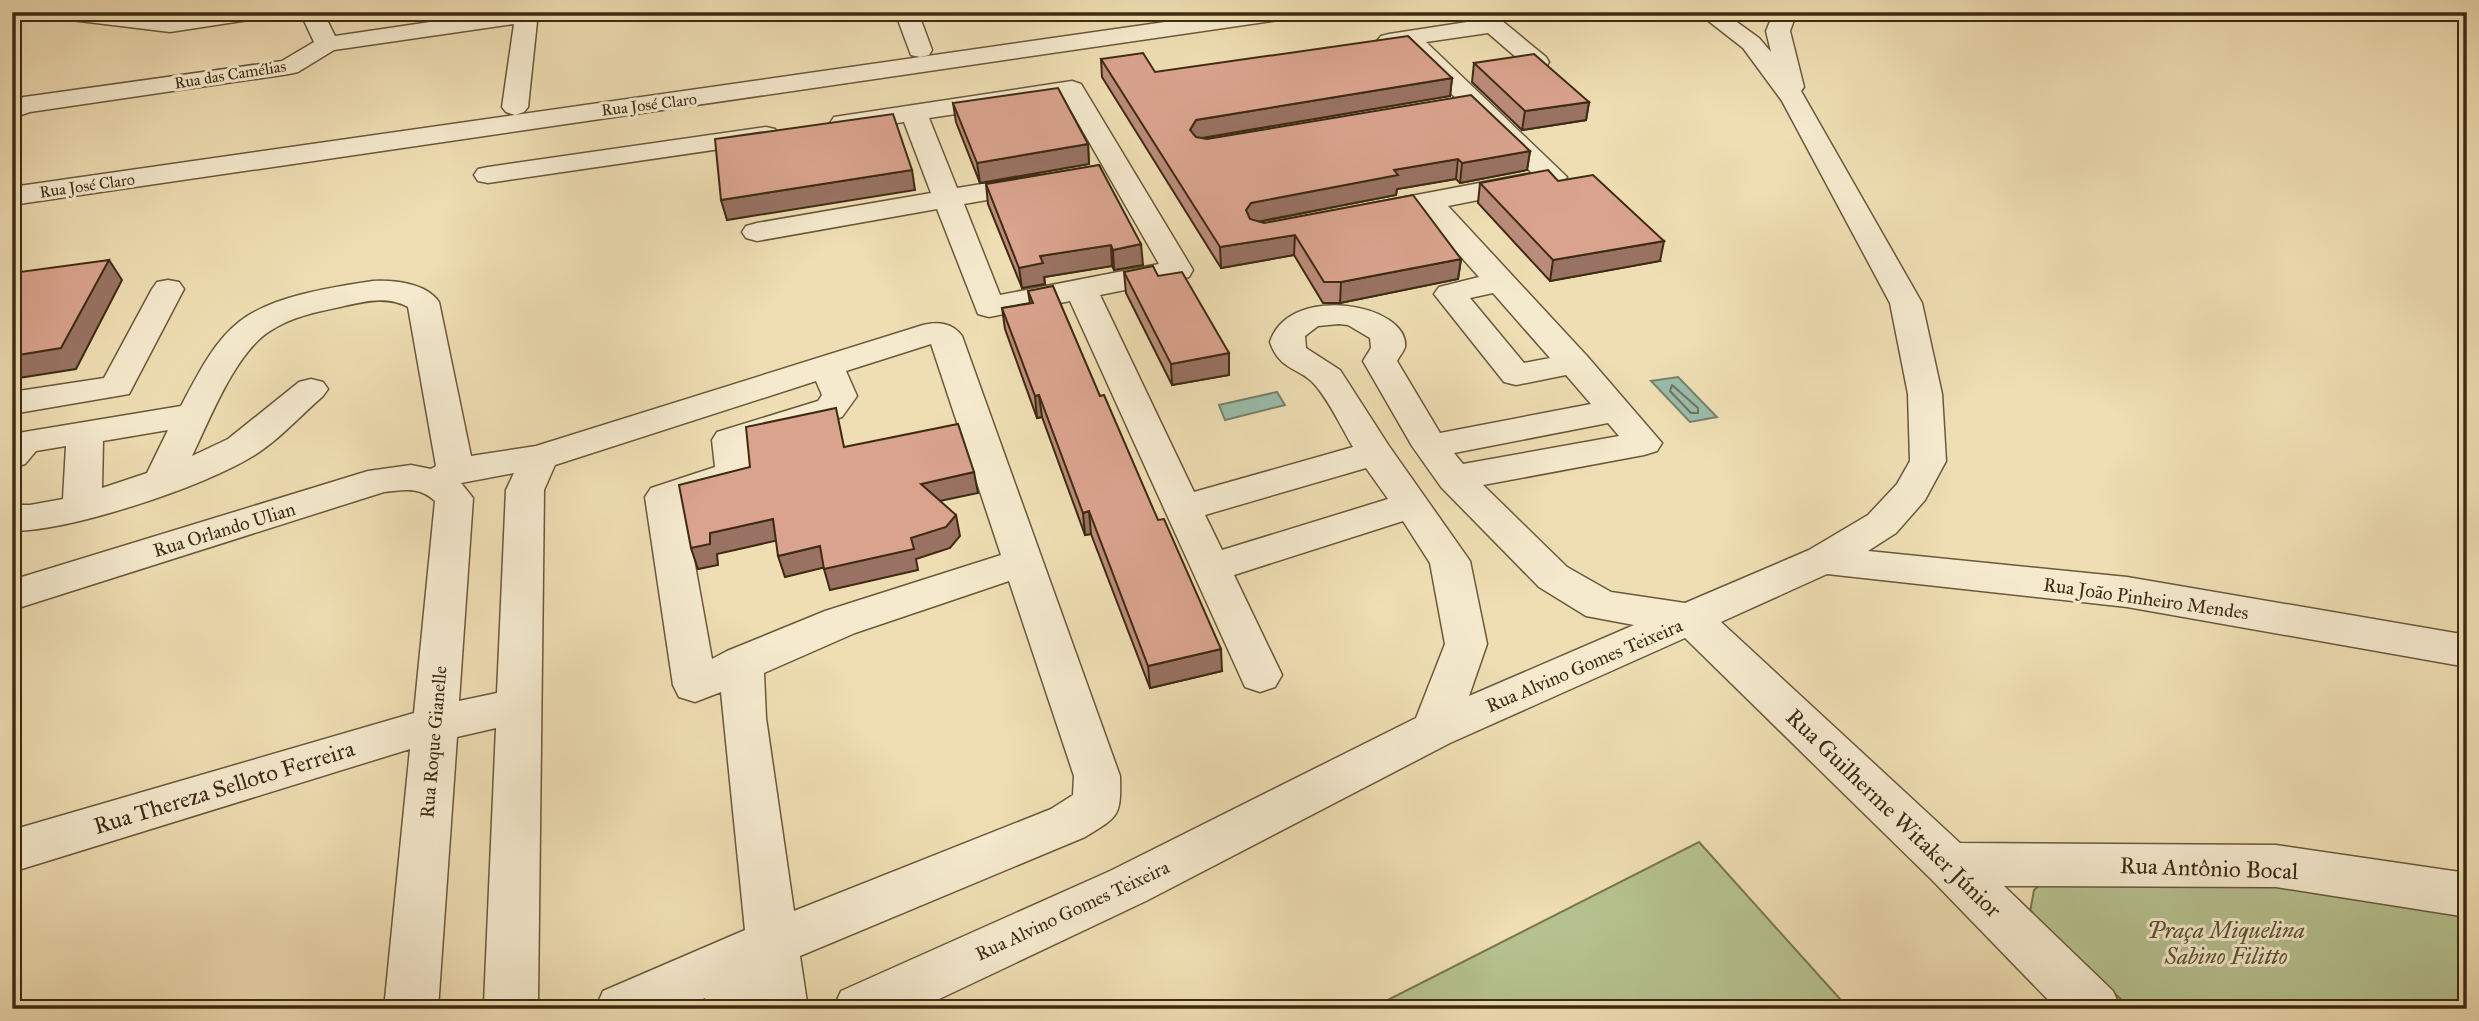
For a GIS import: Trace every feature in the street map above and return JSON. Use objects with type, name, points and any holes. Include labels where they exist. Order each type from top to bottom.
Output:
[{"type":"street","points":[[63,12],[170,25],[255,12]]},
{"type":"street","points":[[310,12],[327,44]]},
{"type":"street","points":[[906,12],[920,50]]},
{"type":"street","name":"Rua José Claro","points":[[12,182],[515,107],[1188,12]]},
{"type":"street","name":"Rua José Claro","points":[[12,196],[1285,12]]},
{"type":"street","points":[[515,107],[527,14]]},
{"type":"street","name":"Rua das Camélias","points":[[12,110],[23,105],[289,66],[327,44],[527,14]]},
{"type":"street","points":[[1708,14],[1737,24],[1784,18]]},
{"type":"street","name":"Rua Alvino Gomes Teixeira","points":[[860,1009],[1128,886],[1434,730],[1823,560],[1882,524],[1912,491],[1928,461],[1925,394],[1906,303],[1794,99],[1751,43],[1708,14]]},
{"type":"street","name":"Rua Alvino Gomes Teixeira","points":[[1784,18],[1778,31],[1794,99]]},
{"type":"street","points":[[1367,44],[1417,47],[1493,25],[1537,62],[1447,75]]},
{"type":"street","points":[[1345,217],[1553,177],[1461,105],[1447,75],[1417,47]]},
{"type":"street","points":[[488,175],[1072,89],[1092,174],[1178,270],[989,307],[914,113]]},
{"type":"street","points":[[757,232],[1092,174]]},
{"type":"street","points":[[1428,202],[1644,443],[1454,478]]},
{"type":"street","points":[[1501,281],[1450,294],[1516,375],[1575,363]]},
{"type":"street","points":[[12,403],[117,387],[168,289]]},
{"type":"street","points":[[161,482],[231,347],[250,329],[289,309],[377,289],[406,292],[423,302],[446,476]]},
{"type":"street","points":[[1081,289],[1260,675]]},
{"type":"street","points":[[1434,730],[1466,644],[1450,561],[1375,453],[1328,377],[1298,360],[1290,351],[1287,342],[1290,332],[1309,318],[1339,314],[1370,321],[1381,329],[1387,338],[1388,348],[1380,361],[1430,446],[1454,478],[1553,578],[1601,605],[1691,619]]},
{"type":"street","name":"Rua Orlando Ulian","points":[[12,595],[381,480],[446,476],[540,457],[935,332],[945,336],[1097,776],[1097,805],[1068,823],[773,945]]},
{"type":"street","points":[[827,366],[840,396],[830,409],[730,440],[734,474],[664,497],[695,685],[742,662],[840,622],[1024,562]]},
{"type":"street","points":[[12,518],[39,519],[161,482],[207,464],[240,447],[311,388]]},
{"type":"street","points":[[1430,446],[1616,410]]},
{"type":"street","points":[[12,456],[19,445],[27,441],[196,415]]},
{"type":"street","points":[[1522,428],[1549,460]]},
{"type":"street","points":[[82,506],[85,432]]},
{"type":"street","points":[[1183,508],[1375,453]]},
{"type":"street","points":[[515,1009],[511,1004],[525,489],[540,457]]},
{"type":"street","name":"Rua Roque Gianelle","points":[[411,1009],[454,498],[446,476]]},
{"type":"street","points":[[1260,486],[1275,494],[1295,532],[1293,542]]},
{"type":"street","points":[[1211,568],[1412,505]]},
{"type":"street","name":"Rua João Pinheiro Mendes","points":[[1823,560],[2127,592],[2467,651]]},
{"type":"street","name":"Rua Guilherme Witaker Júnior","points":[[1691,619],[1949,864],[2094,1009]]},
{"type":"street","points":[[742,662],[744,718],[781,1009]]},
{"type":"street","name":"Rua Thereza Selloto Ferreira","points":[[12,851],[435,724],[520,705]]},
{"type":"street","name":"Rua Antônio Bocal","points":[[1949,864],[2276,866],[2467,895]]},
{"type":"street","points":[[622,1009],[728,986],[773,945]]},
{"type":"green space","points":[[1699,842],[1849,1009],[1370,1009]]},
{"type":"green space","name":"Praça Miquelina Sabino Filitto","points":[[2050,875],[2218,875],[2467,912],[2467,1009],[2131,1009],[2030,912],[2034,890]]},
{"type":"water","points":[[1678,377],[1717,417],[1690,422],[1651,381]]},
{"type":"water","points":[[1277,392],[1285,405],[1225,420],[1219,405]]},
{"type":"building","points":[[1408,36],[1452,78],[1196,120],[1190,130],[1196,137],[1207,139],[1471,95],[1530,151],[1462,163],[1458,159],[1394,170],[1398,175],[1251,203],[1246,210],[1250,219],[1264,223],[1413,195],[1461,259],[1341,282],[1324,282],[1295,235],[1220,247],[1101,59],[1143,53],[1155,72]]},
{"type":"building","points":[[1534,54],[1589,102],[1525,111],[1474,63]]},
{"type":"building","points":[[1058,88],[1088,144],[977,163],[953,103]]},
{"type":"building","points":[[893,114],[912,170],[721,200],[715,139]]},
{"type":"building","points":[[1099,165],[1141,244],[1113,250],[1111,245],[1040,256],[1043,263],[1019,268],[986,184]]},
{"type":"building","points":[[1548,170],[1558,181],[1593,175],[1664,241],[1553,260],[1480,183]]},
{"type":"building","points":[[109,260],[61,348],[12,356],[12,273]]},
{"type":"building","points":[[1153,266],[1158,276],[1182,272],[1229,353],[1171,364],[1124,272]]},
{"type":"building","points":[[1053,286],[1100,396],[1104,395],[1158,520],[1164,519],[1221,649],[1148,666],[1089,511],[1083,513],[1039,395],[1035,396],[1002,308],[1033,303],[1028,291]]},
{"type":"building","points":[[836,408],[844,447],[958,424],[974,472],[921,484],[956,515],[946,527],[911,538],[914,549],[824,569],[820,546],[778,556],[773,519],[710,533],[710,544],[691,548],[679,485],[750,467],[746,427]]}]
